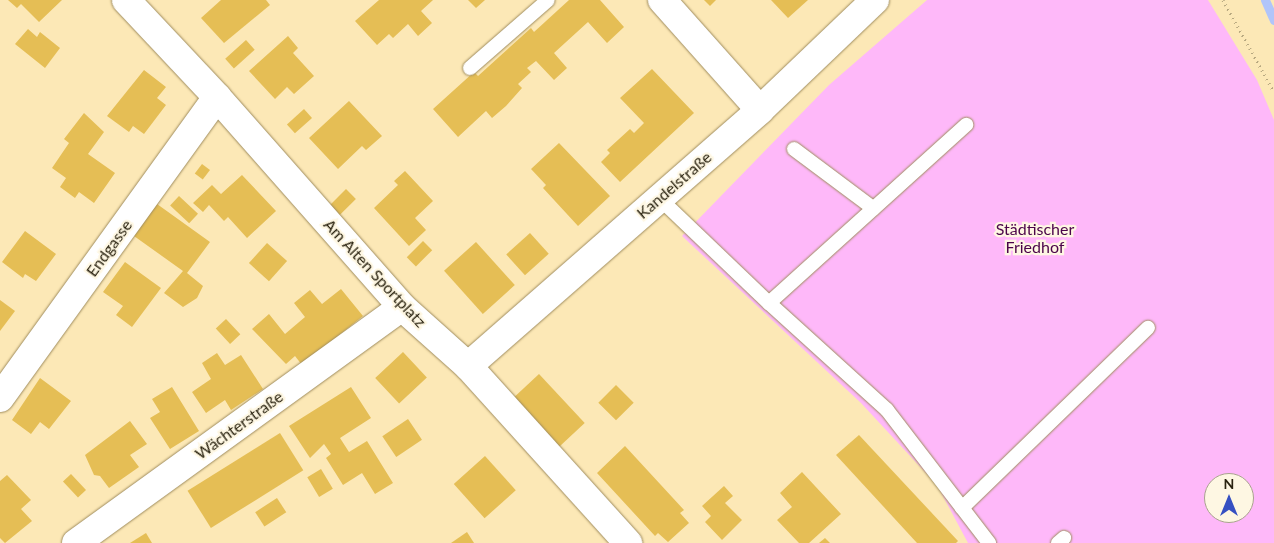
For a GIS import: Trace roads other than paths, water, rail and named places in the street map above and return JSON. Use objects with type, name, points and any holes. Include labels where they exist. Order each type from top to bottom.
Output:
[{"type":"street","name":"Am Alten Sportplatz","points":[[126,0],[217,97],[402,307],[468,366],[628,543]]},
{"type":"street","points":[[662,0],[760,110]]},
{"type":"street","name":"Kandelstraße","points":[[468,366],[760,110],[875,0]]},
{"type":"street","name":"Endgasse","points":[[0,398],[217,97]]},
{"type":"street","name":"Wächterstraße","points":[[76,543],[402,307]]},
{"type":"lane","points":[[470,68],[548,0]]},
{"type":"lane","points":[[768,303],[966,125]]},
{"type":"lane","points":[[794,148],[873,208]]},
{"type":"lane","points":[[659,198],[768,303],[886,410],[989,543]]},
{"type":"lane","points":[[962,508],[1148,328]]},
{"type":"waterway","points":[[1265,0],[1274,20]]},
{"type":"park label","name":"Städtischer Friedhof","points":[[1035,238]]}]
